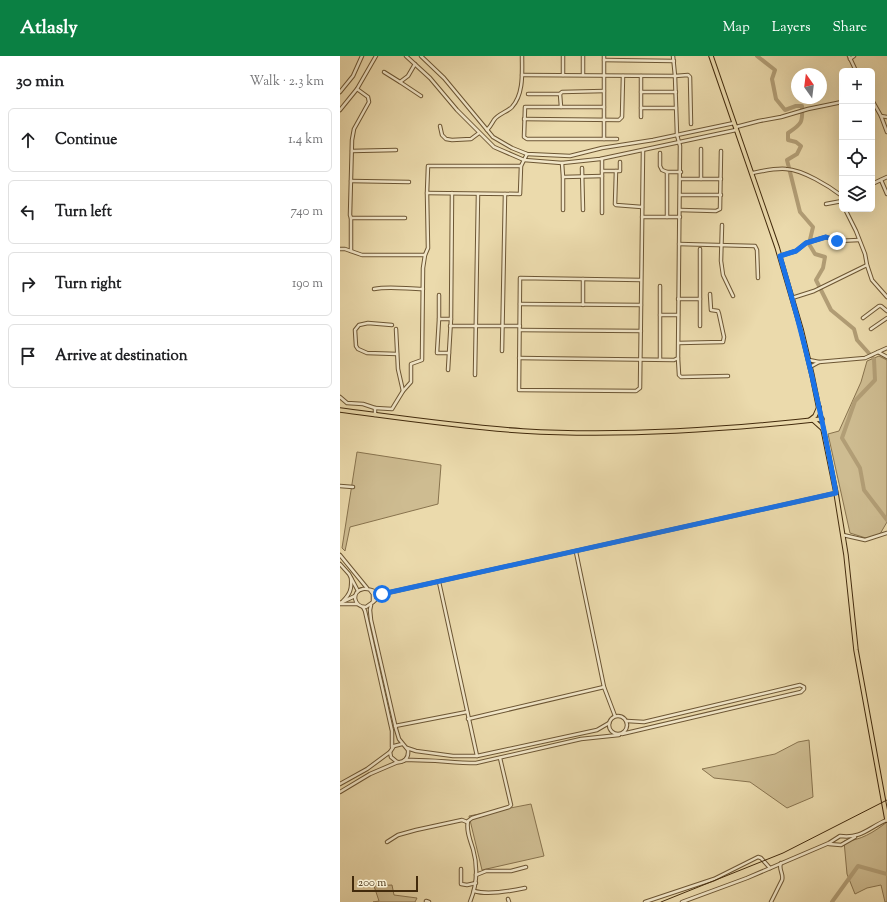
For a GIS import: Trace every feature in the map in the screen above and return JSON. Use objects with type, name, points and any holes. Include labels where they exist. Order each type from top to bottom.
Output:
[{"type":"main road","points":[[712,56],[780,256],[808,359],[822,419],[843,535],[856,650],[887,820]]},
{"type":"main road","points":[[811,420],[815,416],[819,406]]},
{"type":"main road","points":[[340,410],[523,431],[572,433],[739,428],[822,419]]},
{"type":"main road","points":[[811,420],[824,430]]},
{"type":"street","points":[[340,92],[352,76],[362,56]]},
{"type":"street","points":[[340,110],[358,89],[376,56]]},
{"type":"street","points":[[406,56],[430,78],[457,110],[494,147],[524,160],[562,163],[602,159],[679,143],[736,126]]},
{"type":"street","points":[[421,56],[444,78],[493,137],[512,148],[527,154],[570,156],[602,148],[736,126],[781,117],[808,108],[839,103]]},
{"type":"street","points":[[487,130],[492,125],[495,118],[507,111],[516,101],[522,75],[522,56]]},
{"type":"street","points":[[563,56],[563,75]]},
{"type":"street","points":[[583,56],[583,75]]},
{"type":"street","points":[[604,56],[604,139]]},
{"type":"street","points":[[673,56],[677,135],[680,146],[681,172],[678,299],[678,358],[680,376],[728,376]]},
{"type":"street","points":[[854,56],[850,58],[855,68]]},
{"type":"street","points":[[604,60],[674,60]]},
{"type":"street","points":[[400,82],[408,76],[415,64]]},
{"type":"street","points":[[384,72],[421,96]]},
{"type":"street","points":[[522,75],[675,76],[686,74],[690,77],[691,124]]},
{"type":"street","points":[[524,119],[619,120],[622,117],[622,76]]},
{"type":"street","points":[[641,76],[641,118]]},
{"type":"street","points":[[351,251],[352,140],[354,129],[369,102],[368,97],[358,89]]},
{"type":"street","points":[[528,94],[560,94],[564,91],[604,91]]},
{"type":"street","points":[[641,92],[676,92]]},
{"type":"street","points":[[560,94],[561,107]]},
{"type":"street","points":[[874,104],[887,132]]},
{"type":"street","points":[[604,107],[526,106],[524,137],[527,139],[617,139]]},
{"type":"street","points":[[641,108],[676,108]]},
{"type":"street","points":[[881,116],[887,116]]},
{"type":"street","points":[[440,126],[442,135],[446,139],[452,140],[471,138],[479,133]]},
{"type":"street","points":[[701,149],[701,179]]},
{"type":"street","points":[[352,151],[396,150]]},
{"type":"street","points":[[641,280],[520,278],[519,390],[636,391],[640,388],[643,151]]},
{"type":"street","points":[[680,210],[718,210],[721,206],[721,151]]},
{"type":"street","points":[[427,193],[520,194],[521,166],[527,154]]},
{"type":"street","points":[[660,154],[661,168],[664,171],[681,172]]},
{"type":"street","points":[[602,159],[602,213]]},
{"type":"street","points":[[602,171],[621,170],[620,162]]},
{"type":"street","points":[[562,163],[563,210]]},
{"type":"street","points":[[340,397],[347,403],[363,404],[375,408],[392,409],[403,391],[411,382],[411,364],[422,360],[423,289],[425,256],[428,248],[428,166],[521,166]]},
{"type":"street","points":[[582,168],[583,210]]},
{"type":"street","points":[[752,173],[774,169],[794,170],[809,176],[839,194]]},
{"type":"street","points":[[616,171],[616,205],[642,207]]},
{"type":"street","points":[[667,172],[667,217]]},
{"type":"street","points":[[563,177],[602,176]]},
{"type":"street","points":[[875,183],[887,177]]},
{"type":"street","points":[[681,179],[721,179]]},
{"type":"street","points":[[881,180],[887,194]]},
{"type":"street","points":[[351,181],[408,182]]},
{"type":"street","points":[[448,370],[452,194]]},
{"type":"street","points":[[475,375],[478,194]]},
{"type":"street","points":[[502,351],[504,194]]},
{"type":"street","points":[[680,195],[721,195]]},
{"type":"street","points":[[826,204],[839,202]]},
{"type":"street","points":[[847,212],[854,225],[874,283],[887,297]]},
{"type":"street","points":[[642,217],[680,217]]},
{"type":"street","points":[[351,218],[405,218]]},
{"type":"street","points":[[722,224],[722,245],[720,247],[723,275],[733,296]]},
{"type":"street","points":[[780,256],[796,251],[806,243],[826,237],[837,241],[859,240]]},
{"type":"street","points":[[679,244],[755,246],[757,250],[758,278]]},
{"type":"street","points":[[340,249],[362,255],[425,256]]},
{"type":"street","points":[[700,249],[700,326]]},
{"type":"street","points":[[792,298],[814,291],[867,265]]},
{"type":"street","points":[[583,279],[583,304]]},
{"type":"street","points":[[660,286],[660,359]]},
{"type":"street","points":[[374,289],[390,287],[423,289]]},
{"type":"street","points":[[679,343],[723,342],[724,337],[719,312],[712,311],[711,309],[710,294]]},
{"type":"street","points":[[439,295],[437,353],[449,353]]},
{"type":"street","points":[[678,299],[700,299]]},
{"type":"street","points":[[520,304],[641,305]]},
{"type":"street","points":[[863,318],[879,306],[887,311]]},
{"type":"street","points":[[660,315],[678,315]]},
{"type":"street","points":[[871,329],[887,318]]},
{"type":"street","points":[[439,319],[450,319]]},
{"type":"street","points":[[392,325],[368,323],[359,326],[356,330],[356,346],[358,349],[367,353],[397,354]]},
{"type":"street","points":[[450,326],[502,326],[520,328],[641,331]]},
{"type":"street","points":[[396,329],[398,375],[403,391]]},
{"type":"street","points":[[810,367],[820,362],[870,356],[887,348]]},
{"type":"street","points":[[877,353],[887,357]]},
{"type":"street","points":[[520,358],[674,360],[678,358]]},
{"type":"street","points":[[808,359],[820,362]]},
{"type":"street","points":[[375,408],[375,415]]},
{"type":"street","points":[[340,486],[353,487]]},
{"type":"street","points":[[341,603],[355,596],[358,591],[368,589],[382,594],[836,493]]},
{"type":"street","points":[[843,535],[865,540],[887,533]]},
{"type":"street","points":[[576,552],[604,687],[615,716]]},
{"type":"street","points":[[340,555],[373,594],[370,610],[371,620],[395,726],[399,739],[407,748],[416,751],[453,756],[477,756],[597,730],[609,723],[615,716]]},
{"type":"street","points":[[340,564],[351,578],[358,591]]},
{"type":"street","points":[[341,603],[348,596],[351,590],[351,578]]},
{"type":"street","points":[[439,582],[477,756]]},
{"type":"street","points":[[363,607],[372,604],[382,594]]},
{"type":"street","points":[[355,596],[357,604]]},
{"type":"street","points":[[341,603],[357,604],[363,607],[365,611],[392,731],[392,748]]},
{"type":"street","points":[[340,792],[370,774],[405,760],[428,759],[470,763],[500,758],[581,739],[621,734],[801,692],[803,691],[804,687],[800,685],[644,722],[627,721],[620,716],[615,716]]},
{"type":"street","points":[[468,719],[604,687]]},
{"type":"street","points":[[395,726],[467,712]]},
{"type":"street","points":[[609,723],[610,730],[615,734],[621,734],[627,730],[627,721]]},
{"type":"street","points":[[340,784],[367,769],[390,752],[396,744],[402,744]]},
{"type":"street","points":[[405,760],[408,753],[407,748]]},
{"type":"street","points":[[390,752],[393,760],[398,762]]},
{"type":"street","points":[[467,822],[472,818],[510,806],[500,758]]},
{"type":"street","points":[[387,842],[398,836],[425,828],[462,820],[467,822]]},
{"type":"street","points":[[824,845],[841,845],[887,820]]},
{"type":"street","points":[[467,822],[474,852],[476,875],[476,883],[470,902]]},
{"type":"street","points":[[682,902],[734,884],[824,845],[840,836],[858,836]]},
{"type":"street","points":[[645,902],[714,879],[758,857],[761,858],[770,868]]},
{"type":"street","points":[[771,902],[783,877],[780,867],[782,863]]},
{"type":"street","points":[[476,875],[486,871],[511,871],[526,867]]},
{"type":"street","points":[[461,869],[461,884],[467,885],[476,883]]},
{"type":"street","points":[[474,891],[481,893],[494,893],[525,888]]},
{"type":"shaded area","points":[[879,356],[887,360],[887,522],[880,534],[869,539],[850,533],[828,434],[839,431],[861,382],[867,361]]},
{"type":"shaded area","points":[[357,452],[441,465],[438,504],[350,527],[345,551],[342,548]]},
{"type":"shaded area","points":[[809,740],[813,797],[787,808],[750,782],[714,778],[702,769],[775,754],[798,742]]},
{"type":"shaded area","points":[[531,804],[544,856],[482,870],[469,816]]},
{"type":"shaded area","points":[[887,822],[887,902],[885,902],[881,885],[867,888],[855,894],[847,874],[844,841],[850,841],[867,835]]},
{"type":"shaded area","points":[[392,885],[394,895],[417,898],[415,902],[373,902],[379,901],[374,886]]},
{"type":"waterway","points":[[757,56],[775,70],[772,79],[776,99],[785,110],[796,106],[802,106],[801,122],[788,133],[788,140],[796,142],[801,146],[797,154],[787,160],[800,212],[813,227],[809,244],[815,254],[825,257],[823,268],[816,280],[831,310],[854,329],[857,340],[874,359],[875,380],[855,401],[842,438],[860,468],[864,490],[887,520]]},
{"type":"waterway","points":[[832,902],[858,866],[887,874]]},
{"type":"tram line","points":[[661,902],[783,853],[887,800]]},
{"type":"route","points":[[382,594],[836,493],[832,467],[810,367],[801,329],[780,256],[796,251],[806,243],[826,237],[837,241]]}]
